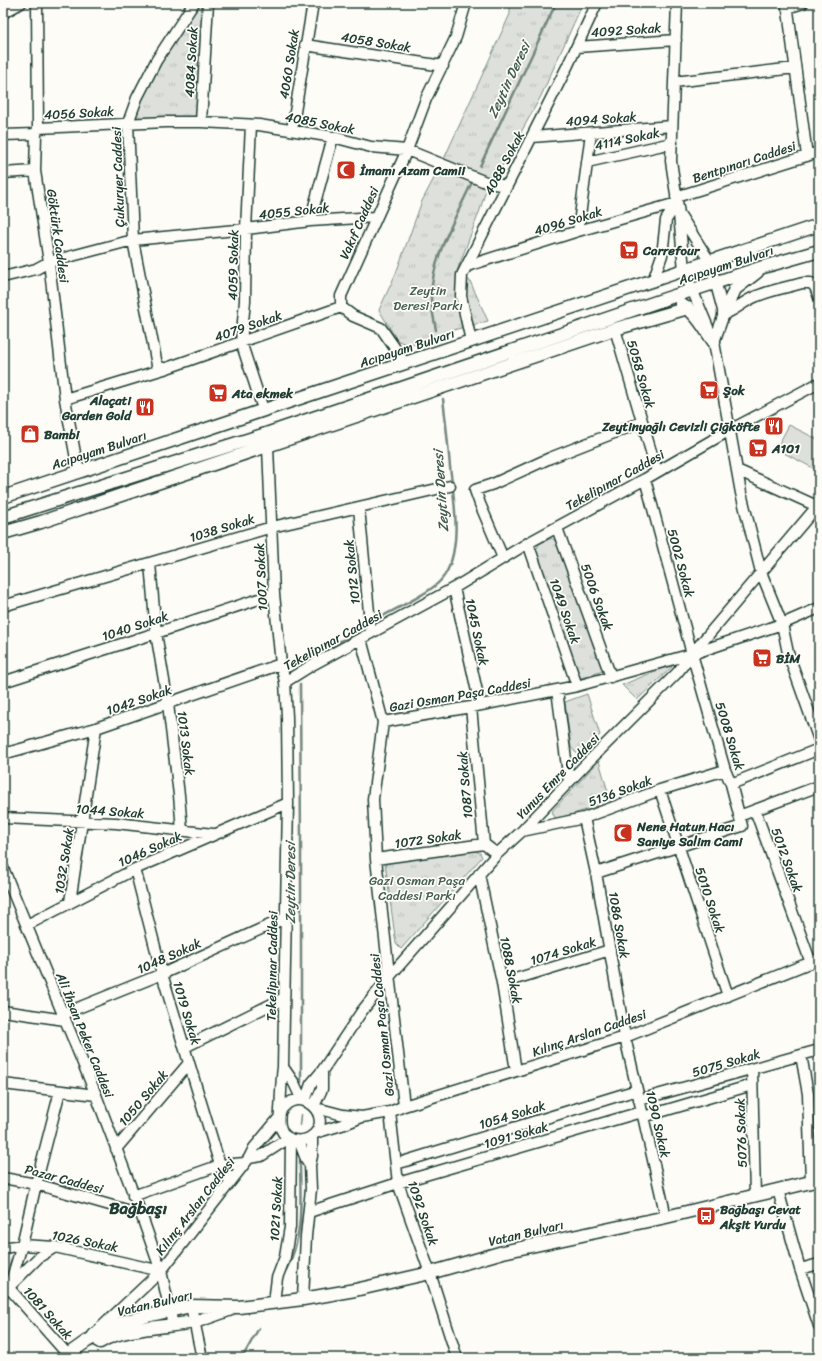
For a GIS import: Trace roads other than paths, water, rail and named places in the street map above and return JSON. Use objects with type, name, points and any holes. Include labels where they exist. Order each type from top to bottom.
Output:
[{"type":"main road","name":"Acıpayam Bulvarı","points":[[3,497],[819,225]]},
{"type":"main road","name":"Acıpayam Bulvarı","points":[[3,517],[263,435],[716,282],[819,251]]},
{"type":"main road","points":[[724,314],[735,289],[763,267],[819,258]]},
{"type":"main road","points":[[665,299],[688,308],[714,342]]},
{"type":"main road","points":[[3,533],[41,522],[268,447],[615,329],[688,308]]},
{"type":"main road","name":"Vatan Bulvarı","points":[[69,1357],[105,1338],[128,1332],[194,1321],[239,1307],[303,1299],[355,1290],[430,1273],[503,1252],[666,1217],[815,1181]]},
{"type":"main road","name":"Vatan Bulvarı","points":[[69,1357],[87,1341],[125,1321],[191,1306],[239,1307]]},
{"type":"street","points":[[3,13],[21,3]]},
{"type":"street","name":"Göktürk Caddesi","points":[[37,3],[36,171],[49,262],[65,399],[79,471]]},
{"type":"street","name":"Çukuryer Caddesi","points":[[160,367],[133,240],[125,123],[156,61],[194,3]]},
{"type":"street","name":"4084 Sokak","points":[[201,122],[208,3]]},
{"type":"street","name":"4060 Sokak","points":[[292,130],[313,3]]},
{"type":"street","name":"Vakıf Caddesi","points":[[341,307],[341,296],[407,150],[426,99],[456,37],[466,3]]},
{"type":"street","name":"4088 Sokak","points":[[471,341],[461,296],[462,275],[578,47],[597,3]]},
{"type":"street","points":[[677,3],[671,161],[679,214],[684,270],[714,342],[741,493],[761,572],[782,624],[788,653],[819,740]]},
{"type":"street","points":[[803,3],[787,5],[807,156]]},
{"type":"street","name":"4092 Sokak","points":[[578,47],[676,40]]},
{"type":"street","name":"4058 Sokak","points":[[305,45],[442,66]]},
{"type":"street","points":[[674,82],[795,68]]},
{"type":"street","name":"4085 Sokak","points":[[125,123],[201,122],[251,125],[292,130],[333,137],[371,146],[407,150],[488,183],[506,186]]},
{"type":"street","name":"4056 Sokak","points":[[3,135],[125,123]]},
{"type":"street","name":"4059 Sokak","points":[[251,125],[246,229],[245,301],[241,342],[261,403]]},
{"type":"street","name":"4094 Sokak","points":[[532,137],[672,126]]},
{"type":"street","points":[[578,231],[591,133]]},
{"type":"street","points":[[310,221],[333,137]]},
{"type":"street","name":"4114 Sokak","points":[[587,162],[672,143]]},
{"type":"street","name":"Bentpınarı Caddesi","points":[[677,200],[819,152]]},
{"type":"street","points":[[3,173],[36,171]]},
{"type":"street","points":[[653,281],[662,255],[666,220],[677,200]]},
{"type":"street","name":"4096 Sokak","points":[[467,266],[677,200]]},
{"type":"street","points":[[679,214],[710,262],[716,282],[724,314],[714,342]]},
{"type":"street","name":"4055 Sokak","points":[[3,277],[36,269],[49,262],[133,240],[310,221],[376,217]]},
{"type":"street","points":[[724,314],[758,295],[803,283],[810,283],[815,287],[819,296]]},
{"type":"street","points":[[341,307],[353,316],[381,328],[402,357],[403,363]]},
{"type":"street","name":"4079 Sokak","points":[[65,399],[241,342],[341,307]]},
{"type":"street","name":"5058 Sokak","points":[[615,329],[657,472]]},
{"type":"street","name":"Tekelipınar Caddesi","points":[[280,1115],[280,1089],[283,1067],[288,803],[285,682],[312,665],[454,588],[503,558],[730,430],[819,383]]},
{"type":"street","points":[[503,558],[475,490],[493,484],[550,458],[642,422]]},
{"type":"street","name":"1007 Sokak","points":[[268,447],[274,594],[281,664],[285,682]]},
{"type":"street","points":[[737,470],[819,506]]},
{"type":"street","name":"5002 Sokak","points":[[645,479],[692,654]]},
{"type":"street","name":"1038 Sokak","points":[[3,606],[272,527],[450,486]]},
{"type":"street","name":"Yunus Emre Caddesi","points":[[304,1100],[311,1084],[322,1071],[362,1011],[390,976],[497,854],[522,831],[677,673],[761,572],[819,506]]},
{"type":"street","name":"1012 Sokak","points":[[359,508],[371,633]]},
{"type":"street","name":"5006 Sokak","points":[[557,528],[611,676]]},
{"type":"street","name":"1049 Sokak","points":[[528,544],[577,686]]},
{"type":"street","name":"1013 Sokak","points":[[150,563],[156,633],[168,704],[182,830]]},
{"type":"street","name":"1045 Sokak","points":[[454,588],[476,706]]},
{"type":"street","name":"1040 Sokak","points":[[3,682],[274,594]]},
{"type":"street","name":"Gazi Osman Paşa Caddesi","points":[[404,1106],[376,859],[373,799],[383,722],[476,706],[577,686],[692,654],[782,624],[819,608]]},
{"type":"street","points":[[361,639],[383,722]]},
{"type":"street","name":"5008 Sokak","points":[[678,847],[742,826],[692,654]]},
{"type":"street","name":"1042 Sokak","points":[[3,754],[96,728],[281,664]]},
{"type":"street","points":[[557,690],[569,782]]},
{"type":"street","name":"1087 Sokak","points":[[476,706],[484,844]]},
{"type":"street","name":"1032 Sokak","points":[[70,902],[96,728]]},
{"type":"street","points":[[731,784],[819,749]]},
{"type":"street","name":"5136 Sokak","points":[[522,831],[584,818],[660,790],[725,770]]},
{"type":"street","points":[[739,816],[819,786]]},
{"type":"street","name":"5010 Sokak","points":[[660,790],[728,996]]},
{"type":"street","name":"1046 Sokak","points":[[27,925],[135,868],[288,803]]},
{"type":"street","name":"5012 Sokak","points":[[755,810],[815,961]]},
{"type":"street","name":"1044 Sokak","points":[[3,818],[116,823],[215,834]]},
{"type":"street","name":"1086 Sokak","points":[[584,818],[596,873],[626,1037]]},
{"type":"street","points":[[484,844],[497,854]]},
{"type":"street","name":"1072 Sokak","points":[[376,859],[484,844]]},
{"type":"street","points":[[596,873],[678,847]]},
{"type":"street","name":"Ali İhsan Peker Caddesi","points":[[3,868],[96,1095],[141,1214],[161,1271],[173,1325]]},
{"type":"street","name":"1019 Sokak","points":[[135,868],[162,974],[220,1165],[226,1172],[230,1182]]},
{"type":"street","name":"1088 Sokak","points":[[479,874],[502,983],[516,1072]]},
{"type":"street","name":"1048 Sokak","points":[[64,1017],[285,918]]},
{"type":"street","name":"1074 Sokak","points":[[502,983],[610,950]]},
{"type":"street","name":"Kılınç Arslan Caddesi","points":[[313,1135],[362,1117],[390,1112],[404,1106],[626,1037],[815,961]]},
{"type":"street","points":[[184,1046],[284,998]]},
{"type":"street","points":[[3,1011],[64,1017]]},
{"type":"street","name":"1090 Sokak","points":[[626,1037],[666,1217]]},
{"type":"street","name":"5075 Sokak","points":[[639,1100],[819,1050]]},
{"type":"street","points":[[801,1055],[808,1094],[815,1181]]},
{"type":"street","name":"1050 Sokak","points":[[116,1149],[189,1063]]},
{"type":"street","points":[[283,1067],[304,1100],[315,1107],[320,1123],[313,1135],[307,1139],[293,1139]]},
{"type":"street","name":"5076 Sokak","points":[[752,1069],[756,1196]]},
{"type":"street","points":[[315,1107],[322,1088],[322,1071]]},
{"type":"street","points":[[3,1084],[96,1095]]},
{"type":"street","name":"1091 Sokak","points":[[309,1212],[398,1183],[642,1114],[752,1085]]},
{"type":"street","name":"1054 Sokak","points":[[396,1164],[637,1090]]},
{"type":"street","points":[[6,1291],[22,1246],[60,1091]]},
{"type":"street","points":[[304,1100],[292,1101],[283,1108],[280,1115],[280,1128],[283,1133],[293,1139],[310,1165]]},
{"type":"street","name":"Kılınç Arslan Caddesi","points":[[315,1107],[343,1115],[362,1117]]},
{"type":"street","name":"1092 Sokak","points":[[390,1112],[398,1183],[430,1273],[457,1358]]},
{"type":"street","name":"Kılınç Arslan Caddesi","points":[[87,1341],[161,1271],[280,1115]]},
{"type":"street","points":[[303,1299],[311,1189],[310,1165],[313,1135]]},
{"type":"street","name":"Kılınç Arslan Caddesi","points":[[247,1160],[261,1156],[293,1139]]},
{"type":"street","name":"1021 Sokak","points":[[274,1302],[277,1278],[285,1257],[290,1227],[293,1139]]},
{"type":"street","points":[[133,1196],[220,1165],[247,1160]]},
{"type":"street","name":"Pazar Caddesi","points":[[3,1178],[36,1184],[141,1214]]},
{"type":"street","points":[[778,1190],[800,1269],[819,1326]]},
{"type":"street","name":"1026 Sokak","points":[[3,1248],[22,1246],[55,1247],[161,1271]]},
{"type":"street","points":[[6,1291],[40,1257],[55,1247]]},
{"type":"street","points":[[800,1269],[819,1264]]},
{"type":"street","name":"1081 Sokak","points":[[6,1291],[69,1357]]},
{"type":"street","points":[[191,1306],[202,1358]]},
{"type":"waterway","name":"Zeytin Deresi","points":[[480,166],[556,3]]},
{"type":"waterway","name":"Zeytin Deresi","points":[[436,330],[432,309],[432,282],[440,252],[472,182]]},
{"type":"waterway","name":"Zeytin Deresi","points":[[381,617],[436,585],[448,569],[453,556],[456,525],[443,399]]},
{"type":"waterway","name":"Zeytin Deresi","points":[[312,656],[361,630]]},
{"type":"waterway","name":"Zeytin Deresi","points":[[300,684],[301,1082]]},
{"type":"waterway","name":"Zeytin Deresi","points":[[300,1125],[301,1115]]},
{"type":"waterway","name":"Zeytin Deresi","points":[[286,1270],[292,1257],[299,1230],[301,1202],[300,1160]]},
{"type":"waterway","name":"Zeytin Deresi","points":[[242,1358],[259,1328]]},
{"type":"place","name":"İmamı Azam Camii","points":[[346,170]]},
{"type":"place","name":"Carrefour","points":[[629,250]]},
{"type":"place","name":"Şok","points":[[709,390]]},
{"type":"place","name":"Ata ekmek","points":[[218,393]]},
{"type":"place","name":"Alaçati Garden Gold","points":[[145,407]]},
{"type":"place","name":"Zeytinyağlı Cevizli Çiğköfte","points":[[774,426]]},
{"type":"place","name":"Bambi","points":[[30,434]]},
{"type":"place","name":"A101","points":[[758,448]]},
{"type":"place","name":"BİM","points":[[762,658]]},
{"type":"place","name":"Nene Hatun Hacı Saniye Salim Cami","points":[[623,833]]},
{"type":"place","name":"Bağbaşı Cevat Akşit Yurdu","points":[[706,1216]]},
{"type":"district","name":"Bağbaşı","points":[[138,1208]]},
{"type":"park label","name":"Zeytin Deresi Parkı","points":[[428,298]]},
{"type":"park label","name":"Gazi Osman Paşa Caddesi Parkı","points":[[417,888]]}]
